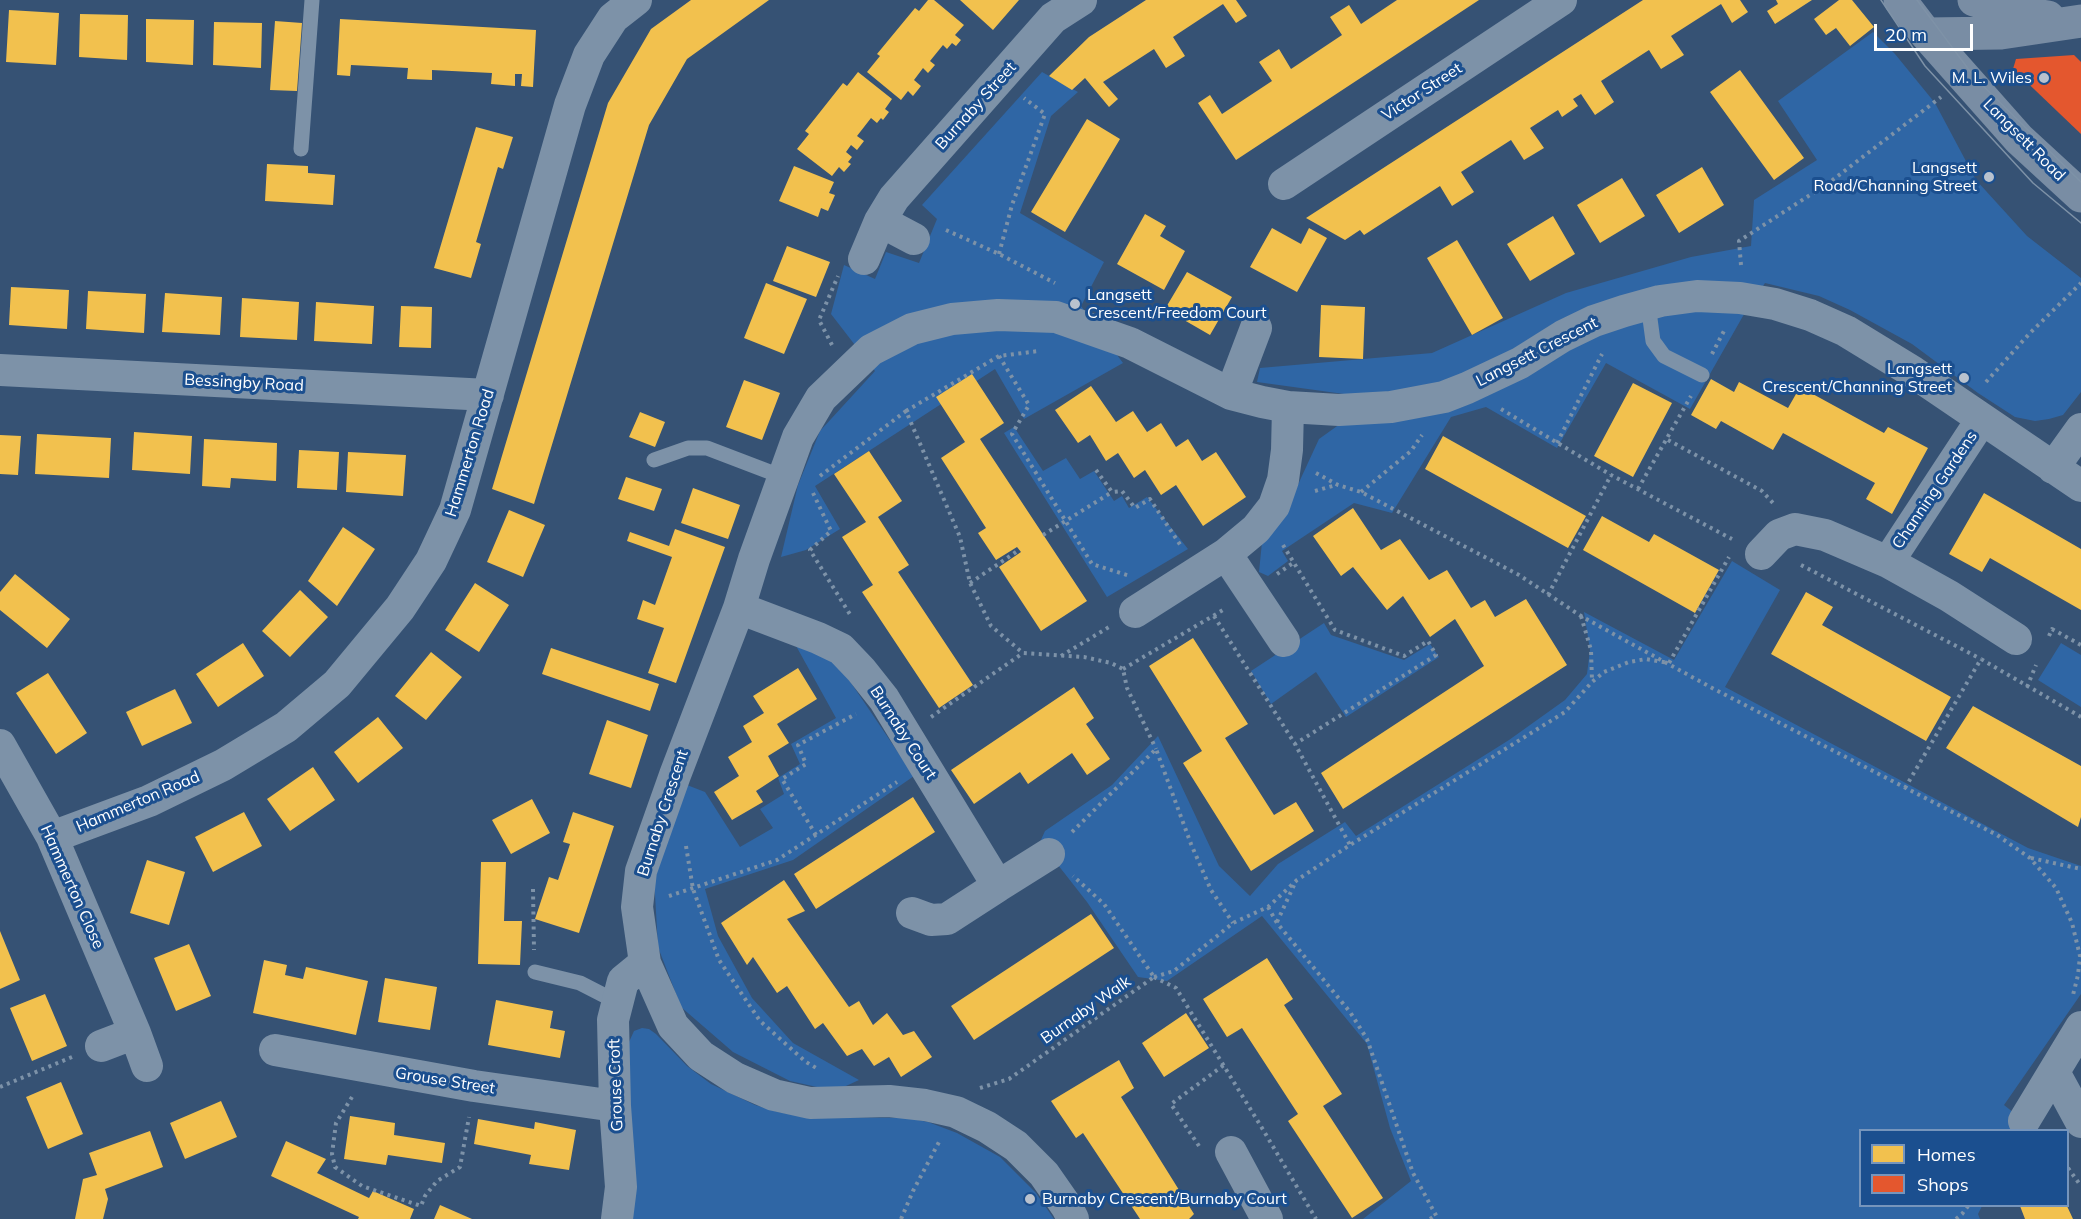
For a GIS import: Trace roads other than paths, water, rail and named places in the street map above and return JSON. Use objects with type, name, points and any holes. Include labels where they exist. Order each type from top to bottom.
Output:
[{"type":"street","name":"Hammerton Road","points":[[52,837],[149,801],[223,765],[286,727],[337,684],[400,608],[431,561],[455,510],[570,105],[589,55],[613,18],[636,0]]},
{"type":"street","name":"Burnaby Street","points":[[864,259],[880,221],[894,198],[1053,18],[1081,0]]},
{"type":"street","name":"Victor Street","points":[[1284,184],[1561,0]]},
{"type":"street","name":"Langsett Road","points":[[1900,0],[1926,34],[2019,139],[2081,196]]},
{"type":"street","points":[[1974,0],[2013,12],[2080,21]]},
{"type":"street","points":[[1926,34],[2001,33],[2080,21]]},
{"type":"street","points":[[880,221],[914,239]]},
{"type":"street","name":"Langsett Crescent","points":[[871,350],[912,329],[952,319],[998,315],[1056,317],[1130,344],[1232,393],[1262,402],[1288,407],[1339,410],[1391,407],[1455,392],[1520,363],[1583,326],[1636,307],[1697,296],[1740,298],[1775,304],[1846,330],[2081,486]]},
{"type":"street","points":[[1232,393],[1256,328]]},
{"type":"street","name":"Burnaby Crescent","points":[[871,350],[821,398],[798,437],[796,481],[738,608],[641,871],[637,907],[645,963],[673,1026],[701,1056],[735,1078],[774,1095],[810,1103],[889,1101],[925,1105],[956,1112],[987,1127],[1016,1146],[1044,1174],[1073,1219]]},
{"type":"street","name":"Bessingby Road","points":[[0,370],[488,395]]},
{"type":"street","points":[[1144,606],[1227,554],[1256,529],[1274,506],[1283,480],[1287,450],[1288,407]]},
{"type":"street","name":"Channing Gardens","points":[[1888,561],[1973,413]]},
{"type":"street","points":[[2054,468],[2081,429]]},
{"type":"street","name":"Channing Gardens","points":[[1749,548],[1795,529],[1825,535],[1888,561],[2016,639]]},
{"type":"street","points":[[1227,554],[1284,640]]},
{"type":"street","name":"Burnaby Court","points":[[738,608],[841,649],[884,699],[998,886]]},
{"type":"street","name":"Hammerton Close","points":[[0,746],[52,837],[147,1066]]},
{"type":"street","points":[[912,913],[931,920],[946,919],[1049,854]]},
{"type":"street","name":"Grouse Croft","points":[[617,1219],[621,1187],[615,1106],[613,1020],[623,981],[645,963]]},
{"type":"street","points":[[2024,1121],[2081,1027]]},
{"type":"street","points":[[101,1046],[135,1033]]},
{"type":"street","name":"Grouse Street","points":[[275,1050],[474,1086],[615,1106]]},
{"type":"street","points":[[2054,1072],[2081,1122]]},
{"type":"street","points":[[1231,1152],[1267,1219]]},
{"type":"lane","points":[[301,149],[312,0]]},
{"type":"lane","points":[[1636,307],[1653,341],[1664,356],[1702,375]]},
{"type":"lane","points":[[654,460],[688,448],[707,448],[796,481]]},
{"type":"lane","points":[[534,972],[580,983],[616,1002]]},
{"type":"tram line","points":[[1881,0],[1925,66],[2033,183],[2081,223]]},
{"type":"tram line","points":[[1917,0],[1975,78],[2081,182]]},
{"type":"place","name":"M. L. Wiles","points":[[2044,78]]},
{"type":"place","name":"Langsett Road/Channing Street","points":[[1989,177]]},
{"type":"place","name":"Langsett Crescent/Freedom Court","points":[[1075,304]]},
{"type":"place","name":"Langsett Crescent/Channing Street","points":[[1964,378]]},
{"type":"place","name":"Burnaby Crescent/Burnaby Court","points":[[1030,1199]]}]
